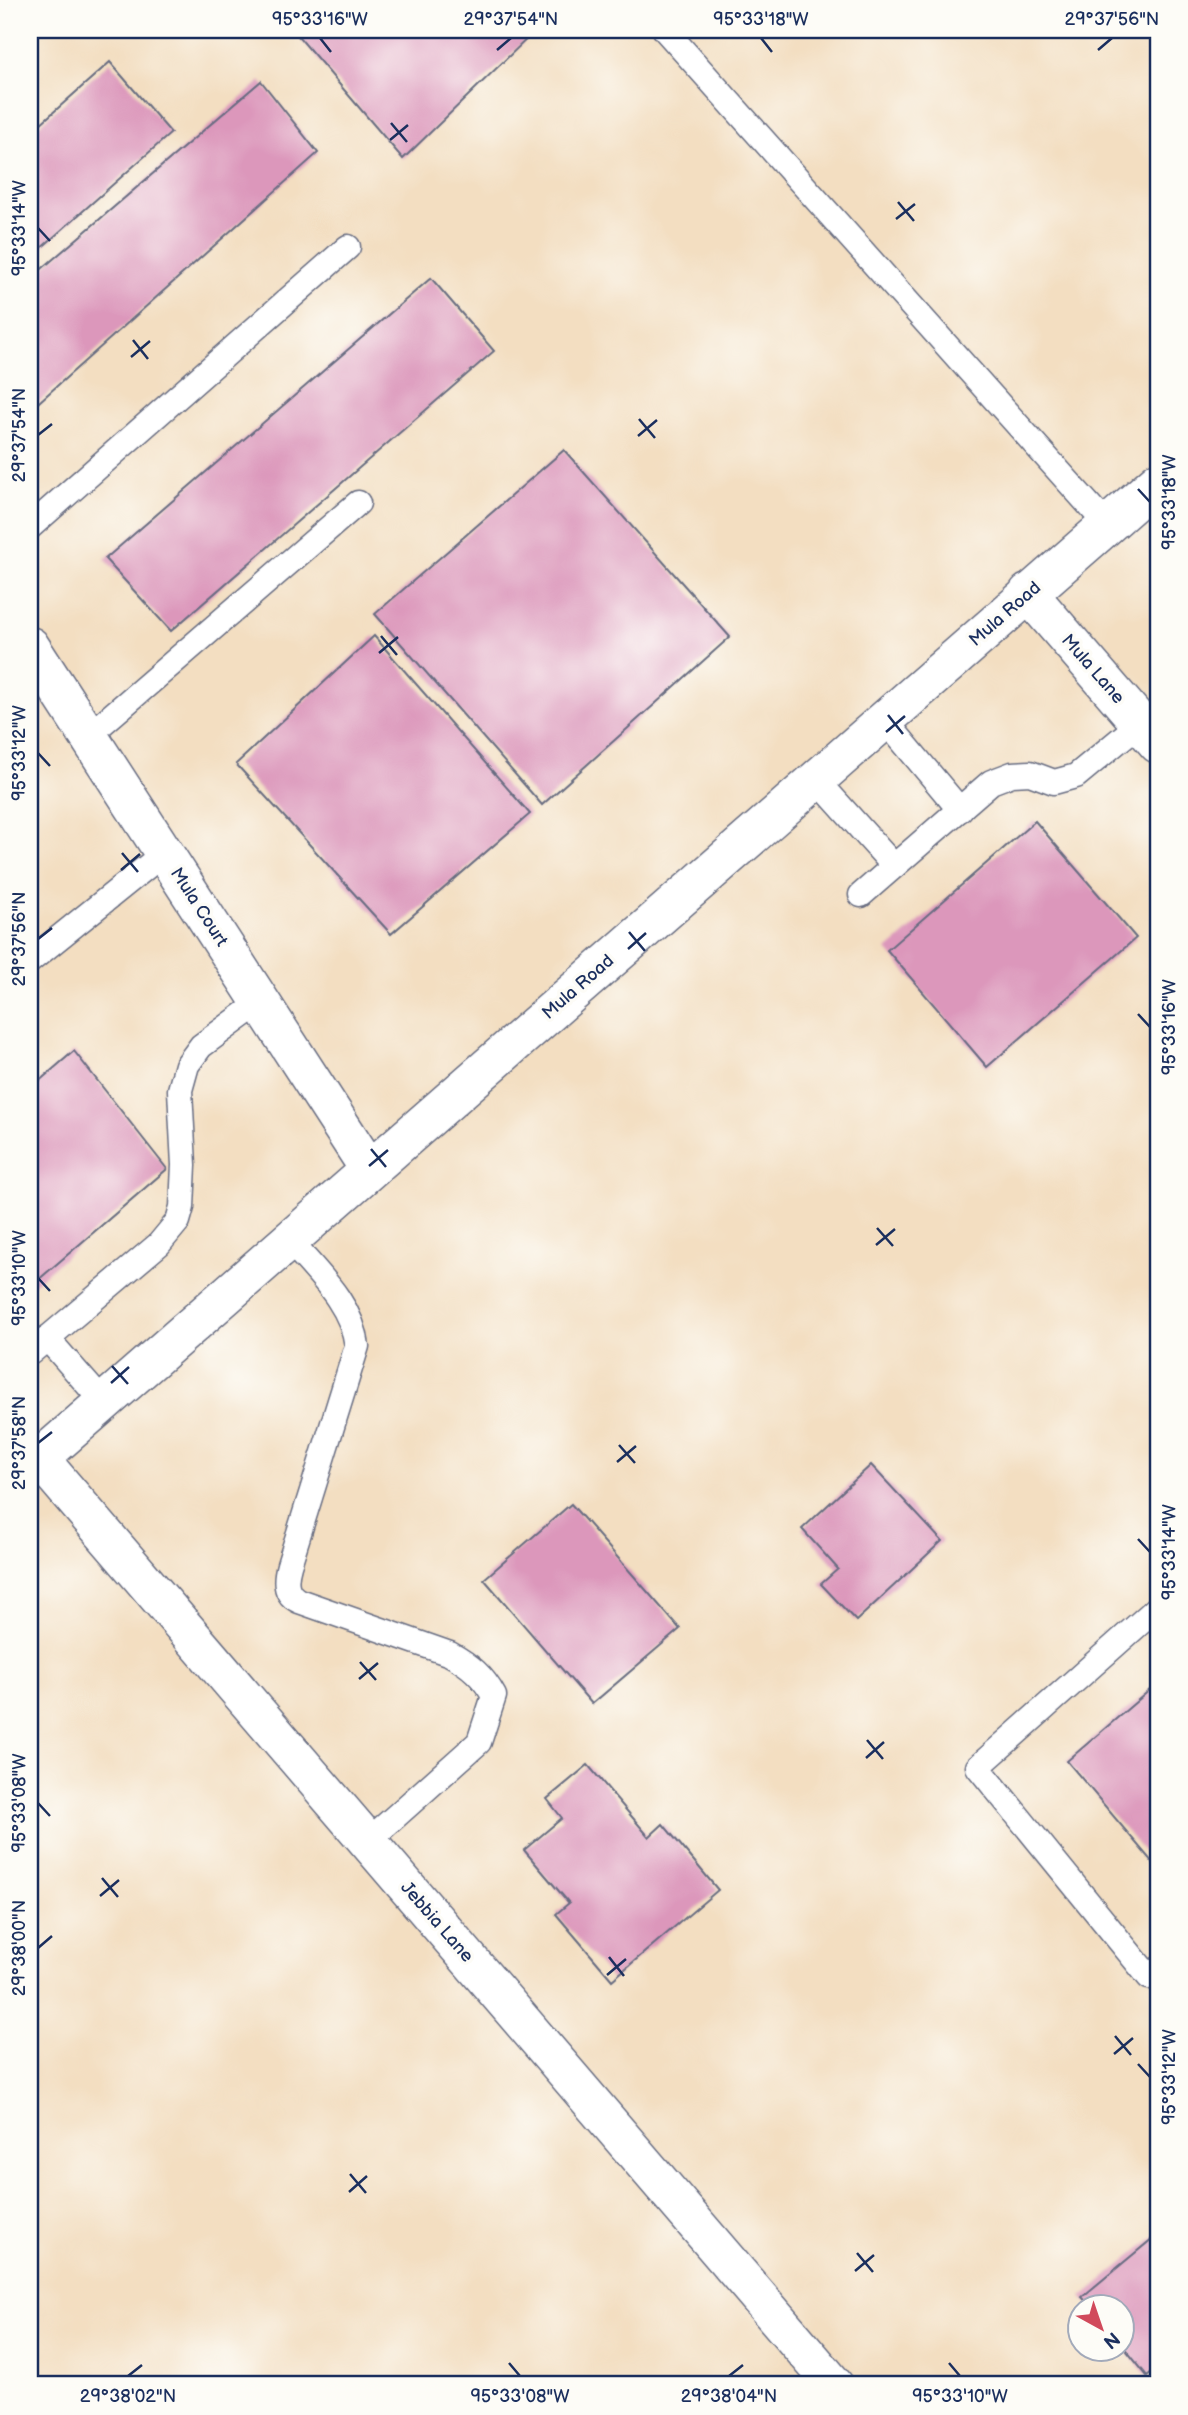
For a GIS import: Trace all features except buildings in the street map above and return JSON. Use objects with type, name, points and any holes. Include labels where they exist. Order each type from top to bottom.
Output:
[{"type":"street","name":"Mula Road","points":[[35,1462],[1158,481]]},
{"type":"street","name":"Mula Lane","points":[[1028,593],[1149,733]]},
{"type":"street","name":"Mula Court","points":[[30,646],[369,1169]]},
{"type":"street","name":"Jebbia Lane","points":[[35,1462],[368,1841],[834,2385]]},
{"type":"lane","points":[[665,30],[1107,525]]},
{"type":"lane","points":[[30,527],[348,247]]},
{"type":"lane","points":[[88,736],[358,503]]},
{"type":"lane","points":[[884,719],[960,810]]},
{"type":"lane","points":[[861,895],[991,782],[1012,774],[1030,773],[1054,782],[1076,776],[1149,733]]},
{"type":"lane","points":[[816,779],[894,866]]},
{"type":"lane","points":[[30,961],[164,853]]},
{"type":"lane","points":[[103,1402],[38,1345],[159,1244],[178,1222],[182,1207],[184,1165],[180,1090],[187,1065],[201,1046],[261,1002]]},
{"type":"lane","points":[[288,1239],[344,1305],[355,1325],[357,1346],[289,1565],[286,1585],[292,1598],[450,1654],[468,1663],[485,1680],[494,1696],[479,1742],[368,1841]]},
{"type":"lane","points":[[1158,1607],[978,1766],[1149,1977],[1158,1969]]}]
